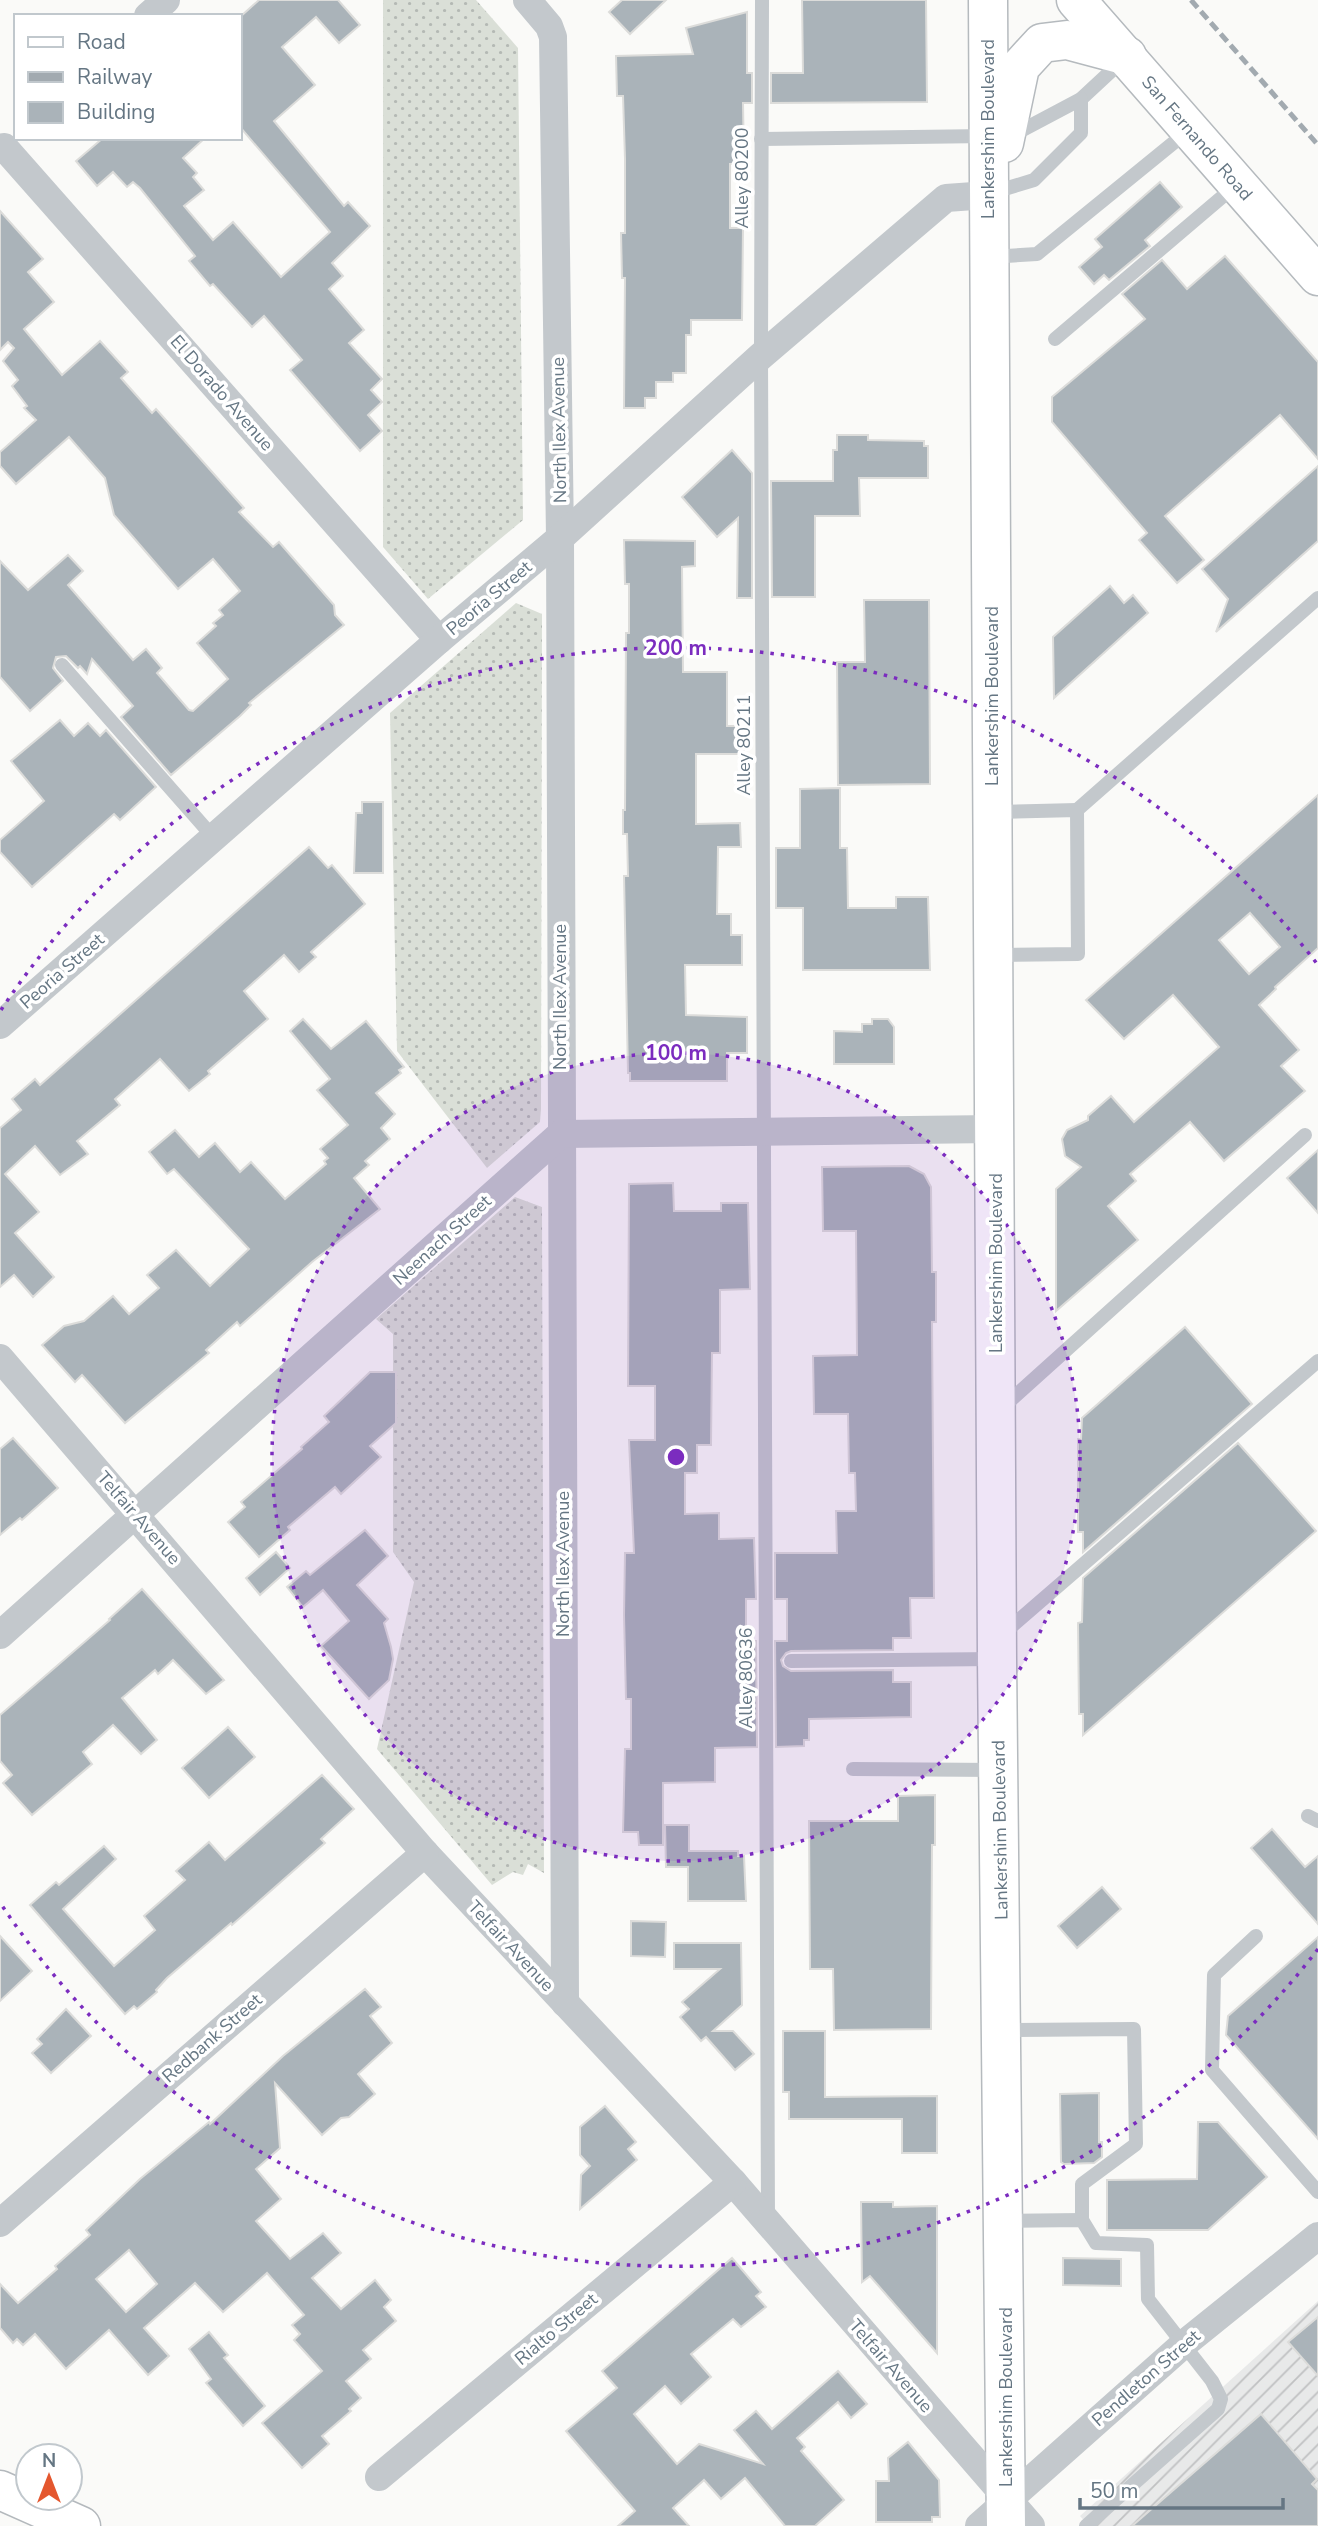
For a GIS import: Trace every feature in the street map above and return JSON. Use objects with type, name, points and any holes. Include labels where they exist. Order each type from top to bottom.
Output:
[{"type":"main road","name":"Lankershim Boulevard","points":[[988,0],[997,137],[988,195],[988,257],[999,1770],[1004,2221],[1015,2517]]},
{"type":"main road","name":"San Fernando Road","points":[[1076,0],[1318,276]]},
{"type":"main road","points":[[997,137],[1020,67],[1042,43],[1068,40],[1127,57]]},
{"type":"main road","points":[[0,2490],[81,2526]]},
{"type":"street","points":[[150,14],[166,0]]},
{"type":"street","name":"North Ilex Avenue","points":[[527,0],[549,26],[553,37],[560,538],[565,2003]]},
{"type":"street","name":"El Dorado Avenue","points":[[7,144],[439,640]]},
{"type":"street","name":"Peoria Street","points":[[0,1025],[439,640],[560,538],[761,356],[946,198],[988,195]]},
{"type":"street","points":[[561,1134],[995,1129]]},
{"type":"street","name":"Neenach Street","points":[[0,1635],[561,1134]]},
{"type":"street","name":"Telfair Avenue","points":[[0,1358],[425,1853],[733,2182],[1015,2517]]},
{"type":"street","name":"Redbank Street","points":[[0,2223],[425,1853]]},
{"type":"street","name":"Rialto Street","points":[[379,2477],[733,2182]]},
{"type":"street","name":"Pendleton Street","points":[[979,2526],[1015,2517],[1184,2344],[1318,2236]]},
{"type":"lane","name":"Alley 80200","points":[[761,356],[762,0]]},
{"type":"lane","points":[[761,139],[997,137],[1081,99],[1127,57]]},
{"type":"lane","points":[[988,195],[1034,180],[1081,133],[1081,99]]},
{"type":"lane","points":[[988,257],[1037,254],[1191,130]]},
{"type":"lane","points":[[1055,339],[1238,184]]},
{"type":"lane","name":"Alley 80211","points":[[761,356],[764,1133]]},
{"type":"lane","points":[[993,812],[1077,810],[1318,598]]},
{"type":"lane","points":[[62,664],[214,838]]},
{"type":"lane","points":[[994,955],[1078,954],[1077,810]]},
{"type":"lane","name":"Alley 80636","points":[[764,1133],[768,2222]]},
{"type":"lane","points":[[996,1413],[1305,1135]]},
{"type":"lane","points":[[791,1661],[998,1648],[1318,1361]]},
{"type":"lane","points":[[853,1769],[999,1770]]},
{"type":"lane","points":[[1256,1936],[1214,1975],[1212,2070],[1318,2192]]},
{"type":"lane","points":[[1003,2030],[1134,2029],[1136,2144],[1082,2184],[1082,2220],[1097,2243],[1147,2245],[1148,2299],[1212,2381],[1221,2399],[1218,2409],[1086,2526]]},
{"type":"lane","points":[[1004,2221],[1082,2220]]},
{"type":"shaded area","points":[[383,0],[476,0],[518,48],[523,520],[428,599],[383,547]]},
{"type":"shaded area","points":[[516,603],[542,614],[541,1109],[540,1122],[487,1168],[397,1051],[390,713]]},
{"type":"shaded area","points":[[515,1197],[542,1207],[544,1873],[528,1864],[523,1875],[513,1872],[492,1885],[377,1749],[414,1582],[393,1552],[393,1334],[376,1319]]},
{"type":"shaded area","points":[[1318,2301],[1318,2526],[1089,2526],[1080,2516]]},
{"type":"building","points":[[259,0],[338,0],[360,25],[339,43],[316,17],[282,47],[315,85],[274,121],[344,206],[348,202],[370,226],[332,263],[343,276],[329,289],[364,330],[349,343],[382,379],[371,390],[382,402],[368,415],[382,431],[360,451],[290,370],[302,360],[264,316],[252,327],[213,284],[210,286],[189,261],[195,256],[140,188],[133,182],[127,187],[113,172],[97,186],[76,161],[101,140],[203,140],[183,158],[197,173],[193,177],[204,190],[184,206],[213,240],[233,222],[281,277],[330,232],[242,129],[242,15]]},
{"type":"building","points":[[622,0],[666,0],[630,34],[609,12]]},
{"type":"building","points":[[802,0],[926,0],[927,102],[771,103],[771,73],[803,73]]},
{"type":"building","points":[[747,12],[747,73],[752,73],[752,103],[743,103],[744,164],[730,164],[730,228],[743,228],[742,320],[691,320],[691,335],[686,335],[686,373],[673,373],[673,382],[656,382],[656,398],[645,398],[645,408],[624,408],[625,278],[622,278],[621,233],[625,233],[625,159],[623,96],[617,96],[616,56],[693,54],[686,28]]},
{"type":"building","points":[[1160,182],[1182,207],[1145,240],[1150,246],[1109,280],[1104,275],[1094,284],[1079,267],[1102,247],[1095,239]]},
{"type":"building","points":[[0,211],[43,259],[28,272],[54,302],[24,329],[62,375],[100,341],[128,372],[121,378],[152,413],[156,409],[244,508],[239,512],[273,547],[279,542],[334,605],[335,615],[344,625],[249,703],[251,705],[240,716],[171,775],[121,717],[133,706],[92,659],[87,674],[66,656],[56,657],[53,668],[63,681],[30,711],[0,677],[0,561],[28,590],[68,555],[83,571],[68,585],[133,660],[146,649],[162,668],[157,673],[189,710],[193,711],[228,679],[197,643],[216,626],[213,623],[223,615],[219,610],[240,591],[213,559],[178,589],[114,515],[105,478],[69,437],[16,484],[0,466],[0,452],[36,420],[24,408],[27,406],[12,386],[18,380],[3,361],[14,348],[8,342],[0,350]]},
{"type":"building","points":[[1225,256],[1318,362],[1318,459],[1280,415],[1165,516],[1204,560],[1177,583],[1139,540],[1147,533],[1052,422],[1052,397],[1145,319],[1122,294],[1162,260],[1187,289]]},
{"type":"building","points":[[837,435],[868,435],[868,440],[924,441],[924,446],[928,446],[928,478],[859,478],[860,516],[815,516],[815,597],[772,597],[771,481],[833,481],[833,450],[837,450]]},
{"type":"building","points":[[732,450],[752,473],[752,598],[737,598],[738,518],[717,537],[682,497]]},
{"type":"building","points":[[1318,466],[1318,541],[1216,632],[1228,599],[1202,569]]},
{"type":"building","points":[[624,540],[695,541],[695,566],[682,567],[683,672],[727,672],[727,726],[744,726],[744,754],[696,754],[696,824],[740,823],[741,847],[718,847],[717,914],[731,914],[731,935],[742,935],[742,965],[685,965],[686,1015],[747,1017],[747,1053],[727,1053],[727,1081],[630,1081],[628,1073],[624,876],[628,876],[627,834],[623,834],[623,810],[629,584],[625,584]]},
{"type":"building","points":[[1110,586],[1124,603],[1133,595],[1148,613],[1054,698],[1053,637]]},
{"type":"building","points":[[864,600],[929,600],[930,784],[838,785],[837,662],[865,662]]},
{"type":"building","points":[[60,720],[74,736],[88,723],[100,736],[106,730],[156,787],[120,820],[114,814],[32,887],[0,852],[0,840],[44,801],[11,761]]},
{"type":"building","points":[[840,788],[840,848],[847,848],[848,908],[896,908],[896,897],[928,897],[930,970],[803,970],[803,908],[776,908],[776,848],[800,848],[800,789]]},
{"type":"building","points":[[1318,795],[1318,948],[1259,1005],[1299,1050],[1281,1066],[1305,1091],[1224,1161],[1190,1122],[1130,1174],[1136,1181],[1108,1206],[1138,1240],[1056,1311],[1056,1189],[1081,1167],[1065,1156],[1062,1139],[1067,1130],[1088,1120],[1088,1116],[1111,1096],[1134,1122],[1219,1047],[1173,995],[1124,1039],[1086,1000]],"holes":[[[1250,913],[1280,947],[1249,974],[1219,940]]]},
{"type":"building","points":[[362,802],[383,802],[383,873],[354,873],[356,813],[362,813]]},
{"type":"building","points":[[309,847],[328,868],[332,865],[365,904],[311,952],[316,957],[299,972],[284,955],[244,991],[268,1019],[189,1091],[160,1059],[115,1099],[120,1105],[77,1141],[88,1154],[60,1175],[35,1146],[5,1174],[39,1212],[15,1233],[54,1277],[33,1297],[14,1275],[0,1287],[0,1128],[21,1110],[12,1099],[35,1079],[40,1085]]},
{"type":"building","points":[[303,1019],[331,1049],[366,1021],[404,1067],[399,1070],[401,1073],[376,1093],[395,1114],[381,1128],[390,1139],[365,1161],[369,1165],[354,1178],[380,1209],[312,1262],[240,1326],[237,1322],[206,1350],[209,1353],[125,1423],[82,1375],[75,1382],[42,1345],[64,1326],[84,1321],[113,1296],[129,1314],[159,1288],[147,1275],[176,1250],[210,1286],[249,1249],[174,1169],[167,1174],[149,1152],[175,1130],[199,1157],[215,1143],[240,1172],[251,1162],[285,1199],[326,1164],[324,1161],[328,1158],[320,1149],[348,1125],[317,1090],[330,1079],[290,1031]]},
{"type":"building","points":[[872,1019],[888,1019],[894,1027],[894,1064],[834,1064],[834,1031],[862,1032],[862,1024],[872,1024]]},
{"type":"building","points":[[1318,1150],[1318,1213],[1287,1178]]},
{"type":"building","points":[[909,1166],[924,1174],[931,1187],[932,1272],[936,1272],[936,1322],[932,1322],[934,1598],[910,1598],[911,1638],[893,1638],[893,1650],[791,1651],[781,1660],[783,1666],[791,1671],[893,1670],[893,1682],[911,1682],[911,1717],[809,1719],[809,1740],[804,1740],[804,1746],[776,1747],[775,1641],[787,1641],[787,1599],[775,1599],[775,1553],[837,1553],[836,1511],[856,1511],[855,1473],[849,1473],[848,1414],[814,1414],[813,1356],[857,1355],[856,1231],[823,1231],[822,1167]]},
{"type":"building","points":[[673,1183],[674,1211],[721,1211],[721,1203],[748,1203],[750,1289],[720,1290],[720,1353],[712,1353],[711,1445],[697,1445],[697,1473],[685,1473],[685,1514],[719,1513],[719,1539],[754,1538],[756,1599],[746,1599],[746,1641],[756,1641],[757,1747],[715,1748],[715,1782],[663,1783],[663,1845],[639,1845],[638,1832],[623,1832],[625,1749],[631,1749],[631,1699],[626,1699],[625,1553],[634,1553],[629,1440],[655,1440],[655,1386],[628,1386],[629,1184]]},
{"type":"building","points":[[1185,1327],[1252,1404],[1083,1552],[1083,1532],[1078,1532],[1078,1439],[1081,1439],[1082,1418]]},
{"type":"building","points":[[370,1372],[396,1372],[396,1423],[370,1446],[381,1457],[341,1494],[335,1487],[288,1527],[290,1530],[259,1557],[228,1522],[245,1507],[241,1502],[329,1422],[324,1416]]},
{"type":"building","points":[[13,1438],[58,1488],[22,1520],[20,1518],[0,1535],[0,1449]]},
{"type":"building","points":[[1238,1443],[1316,1531],[1083,1735],[1083,1714],[1079,1714],[1078,1623],[1082,1622],[1083,1578]]},
{"type":"building","points":[[365,1530],[388,1556],[357,1585],[388,1619],[384,1623],[393,1659],[389,1680],[369,1699],[321,1646],[349,1621],[323,1590],[303,1607],[287,1587],[306,1571],[310,1575]]},
{"type":"building","points":[[276,1552],[290,1568],[260,1595],[246,1578]]},
{"type":"building","points":[[142,1589],[224,1680],[206,1694],[173,1660],[158,1674],[155,1670],[122,1698],[157,1740],[141,1754],[113,1725],[83,1752],[92,1764],[32,1815],[3,1783],[12,1775],[0,1761],[0,1715]]},
{"type":"building","points":[[228,1727],[255,1757],[209,1798],[182,1768]]},
{"type":"building","points":[[322,1775],[354,1809],[321,1839],[325,1843],[167,1978],[157,1992],[137,2009],[134,2006],[125,2014],[30,1905],[56,1882],[59,1885],[104,1846],[116,1859],[63,1909],[114,1966],[155,1930],[144,1916],[185,1880],[176,1871],[209,1842],[225,1860]]},
{"type":"building","points":[[935,1795],[935,1845],[932,1845],[931,2029],[834,2030],[833,1969],[810,1969],[809,1821],[898,1821],[898,1796]]},
{"type":"building","points":[[665,1825],[689,1825],[689,1851],[738,1851],[738,1856],[744,1856],[746,1901],[688,1901],[688,1867],[666,1867]]},
{"type":"building","points":[[1272,1829],[1305,1867],[1318,1856],[1318,1924],[1251,1848]]},
{"type":"building","points":[[1102,1887],[1121,1909],[1077,1948],[1058,1926]]},
{"type":"building","points":[[631,1921],[666,1922],[665,1957],[631,1956]]},
{"type":"building","points":[[0,1936],[32,1971],[0,2001]]},
{"type":"building","points":[[1318,1937],[1318,2139],[1226,2035],[1228,2016]]},
{"type":"building","points":[[674,1943],[741,1943],[742,2005],[713,2031],[733,2031],[754,2054],[735,2070],[706,2037],[701,2041],[680,2017],[689,2009],[682,2002],[720,1969],[674,1969]]},
{"type":"building","points":[[365,1989],[381,2007],[370,2016],[392,2043],[358,2074],[375,2094],[349,2117],[341,2118],[322,2135],[275,2083],[280,2148],[256,2169],[281,2199],[256,2221],[290,2259],[323,2233],[341,2253],[312,2278],[341,2309],[375,2280],[391,2300],[384,2307],[396,2321],[363,2350],[371,2359],[346,2381],[361,2398],[349,2409],[351,2411],[322,2436],[329,2444],[302,2468],[262,2423],[322,2371],[294,2340],[300,2334],[292,2325],[304,2315],[267,2273],[223,2312],[195,2283],[144,2328],[169,2356],[148,2375],[109,2330],[66,2369],[35,2334],[23,2345],[17,2339],[13,2343],[0,2328],[0,2284],[18,2303],[57,2269],[55,2266],[90,2235],[86,2230],[140,2179],[209,2122],[210,2124],[283,2056]],"holes":[[[129,2250],[157,2284],[126,2312],[96,2279]]]},
{"type":"building","points":[[66,2009],[91,2036],[51,2073],[32,2053],[42,2044],[37,2039]]},
{"type":"building","points":[[783,2031],[825,2031],[825,2097],[937,2096],[937,2153],[902,2153],[902,2119],[789,2119],[789,2092],[783,2092]]},
{"type":"building","points":[[1099,2093],[1099,2142],[1102,2142],[1102,2157],[1094,2163],[1064,2164],[1061,2162],[1060,2094]]},
{"type":"building","points":[[605,2106],[636,2142],[628,2149],[637,2160],[580,2209],[581,2175],[590,2166],[580,2155],[580,2127]]},
{"type":"building","points":[[1198,2122],[1218,2122],[1267,2177],[1208,2230],[1107,2230],[1107,2180],[1197,2179]]},
{"type":"building","points":[[861,2202],[893,2202],[893,2207],[937,2206],[937,2353],[870,2276],[862,2282]]},
{"type":"building","points":[[732,2258],[761,2292],[756,2296],[766,2307],[741,2327],[733,2319],[691,2354],[711,2377],[681,2404],[665,2386],[634,2414],[677,2464],[699,2444],[763,2464],[734,2430],[756,2411],[772,2429],[838,2371],[867,2404],[851,2418],[838,2402],[797,2438],[805,2447],[801,2451],[844,2500],[815,2526],[785,2526],[745,2478],[721,2499],[704,2480],[673,2508],[689,2526],[618,2526],[635,2511],[566,2431],[617,2388],[602,2371]]},
{"type":"building","points":[[1063,2258],[1121,2259],[1121,2286],[1063,2285]]},
{"type":"building","points":[[1318,2317],[1318,2376],[1288,2342]]},
{"type":"building","points":[[209,2332],[228,2355],[224,2358],[265,2406],[243,2426],[206,2383],[211,2379],[189,2349]]},
{"type":"building","points":[[1261,2414],[1317,2479],[1312,2484],[1318,2490],[1318,2526],[1132,2526]]},
{"type":"building","points":[[908,2442],[939,2480],[940,2517],[932,2517],[932,2522],[876,2522],[876,2481],[889,2481],[888,2458]]},
{"type":"railway","points":[[1191,0],[1318,145]]}]
